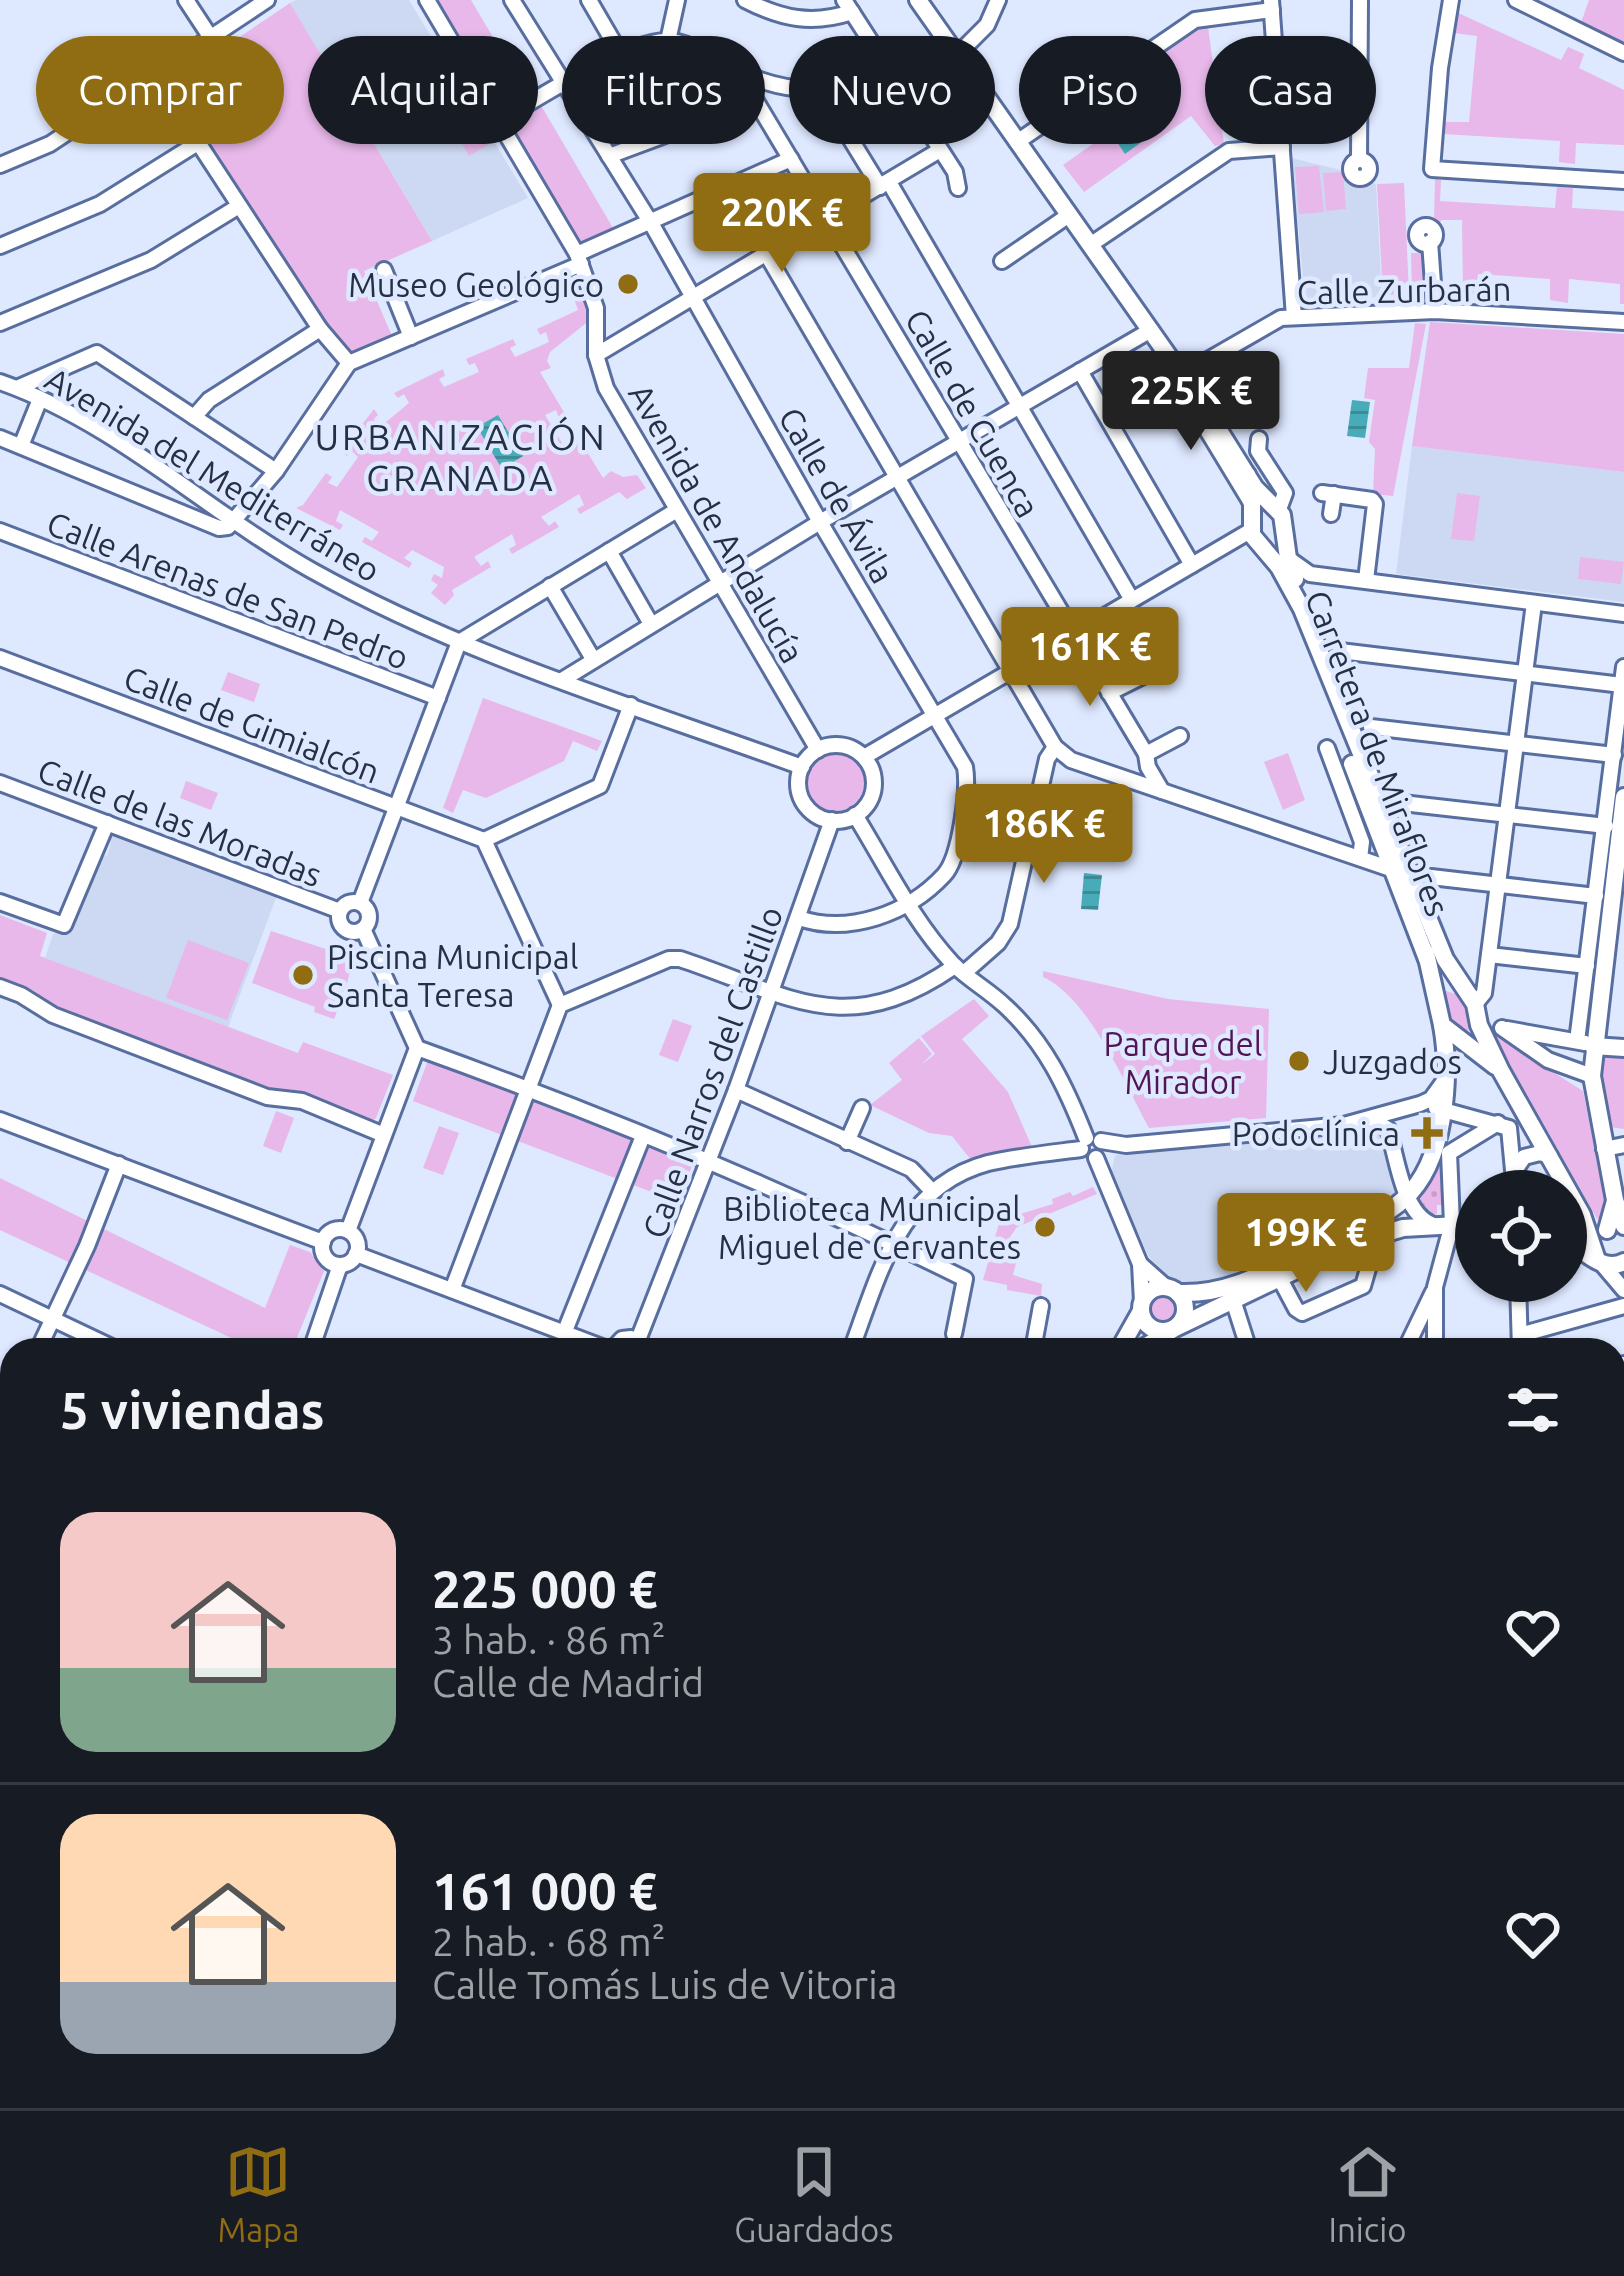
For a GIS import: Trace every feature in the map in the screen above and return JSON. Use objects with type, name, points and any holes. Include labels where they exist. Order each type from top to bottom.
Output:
[{"type":"main road","points":[[918,0],[940,36]]},
{"type":"main road","points":[[995,112],[1151,330],[1188,374],[1247,475],[1276,511]]},
{"type":"main road","points":[[1247,475],[1253,524],[1275,543],[1283,536]]},
{"type":"main road","points":[[1253,524],[1259,511],[1276,511]]},
{"type":"main road","name":"Carretera de Miraflores","points":[[1276,511],[1286,525],[1283,592],[1427,959]]},
{"type":"main road","name":"Carretera de Miraflores","points":[[1253,524],[1283,562],[1396,845],[1462,988]]},
{"type":"main road","points":[[1607,1241],[1615,1200],[1585,1043],[1624,797]]},
{"type":"main road","name":"Carretera de Miraflores","points":[[1396,845],[1421,922],[1435,999]]},
{"type":"main road","points":[[1125,1338],[1154,1289],[1201,1294],[1240,1285],[1409,1195],[1428,1164],[1444,1109],[1447,1076],[1435,999],[1445,986],[1462,988],[1475,1004],[1479,1024],[1501,1070],[1582,1214],[1607,1241],[1615,1267],[1624,1262]]},
{"type":"main road","points":[[1461,1040],[1470,1038],[1479,1024]]},
{"type":"main road","points":[[1442,1025],[1501,1070]]},
{"type":"main road","points":[[1585,1043],[1624,1048]]},
{"type":"main road","points":[[1142,1306],[1150,1328],[1163,1332],[1378,1234],[1455,1224]]},
{"type":"main road","points":[[1159,1338],[1185,1314],[1172,1290]]},
{"type":"street","points":[[186,0],[210,36]]},
{"type":"street","points":[[214,36],[267,0]]},
{"type":"street","name":"Avenida de Andalucía","points":[[428,0],[450,36]]},
{"type":"street","name":"Calle de Ávila","points":[[512,0],[562,83]]},
{"type":"street","points":[[589,0],[610,36]]},
{"type":"street","points":[[669,36],[677,0]]},
{"type":"street","points":[[745,0],[794,20],[824,21],[848,6],[868,36]]},
{"type":"street","points":[[967,36],[987,25],[998,0]]},
{"type":"street","points":[[1359,160],[1360,0]]},
{"type":"street","points":[[1450,0],[1432,169],[1624,181]]},
{"type":"street","points":[[1516,0],[1624,53]]},
{"type":"street","points":[[1017,142],[1183,26],[1271,5],[1294,317]]},
{"type":"street","name":"Calle de Cuenca","points":[[765,119],[1109,693],[1162,791]]},
{"type":"street","points":[[0,165],[50,144]]},
{"type":"street","points":[[0,246],[100,204],[196,144],[320,329],[349,363]]},
{"type":"street","name":"Avenida de Andalucía","points":[[514,144],[579,259],[596,308],[596,356],[606,388],[818,750]]},
{"type":"street","name":"Calle de Ávila","points":[[601,144],[965,767],[969,785],[948,872],[906,902],[855,925],[815,924],[799,918]]},
{"type":"street","points":[[609,156],[641,144]]},
{"type":"street","points":[[857,144],[1020,406],[1132,600]]},
{"type":"street","points":[[936,144],[955,172],[958,188]]},
{"type":"street","points":[[1090,245],[1229,152],[1282,147]]},
{"type":"street","points":[[596,356],[940,150]]},
{"type":"street","points":[[0,438],[219,528],[237,521],[349,363],[790,159]]},
{"type":"street","points":[[0,323],[151,260],[239,206]]},
{"type":"street","points":[[1002,261],[1069,215]]},
{"type":"street","points":[[1430,242],[1435,311]]},
{"type":"street","points":[[767,255],[1054,747],[1071,760],[1394,870]]},
{"type":"street","points":[[384,270],[411,337]]},
{"type":"street","name":"Calle Zurbarán","points":[[1188,374],[1265,326],[1294,317],[1435,311],[1624,322]]},
{"type":"street","points":[[194,417],[225,389],[320,329]]},
{"type":"street","points":[[562,680],[820,522],[1151,330]]},
{"type":"street","points":[[17,388],[97,353],[276,471]]},
{"type":"street","points":[[1080,371],[1192,565]]},
{"type":"street","points":[[864,758],[1192,565],[1253,524],[1190,402],[1188,374]]},
{"type":"street","name":"Avenida del Mediterráneo","points":[[0,382],[135,452],[309,569],[459,642],[802,767]]},
{"type":"street","points":[[20,446],[40,399]]},
{"type":"street","points":[[1259,439],[1258,451],[1285,494],[1276,511]]},
{"type":"street","points":[[1331,514],[1328,494],[1376,504],[1366,580]]},
{"type":"street","points":[[360,903],[459,642],[677,510]]},
{"type":"street","name":"Calle Arenas de San Pedro","points":[[0,531],[438,698]]},
{"type":"street","points":[[608,551],[651,624]]},
{"type":"street","points":[[1283,562],[1310,574],[1624,614]]},
{"type":"street","points":[[550,586],[593,659]]},
{"type":"street","points":[[1475,1004],[1484,993],[1534,603]]},
{"type":"street","points":[[1340,651],[1622,685]]},
{"type":"street","name":"Calle de Gimialcón","points":[[0,658],[484,840]]},
{"type":"street","points":[[1592,1076],[1539,1054],[1502,1028],[1585,1043],[1587,965],[1624,667]]},
{"type":"street","points":[[1109,693],[1155,670]]},
{"type":"street","points":[[452,1290],[560,1005],[484,840],[600,786],[631,705]]},
{"type":"street","points":[[1371,727],[1614,755]]},
{"type":"street","points":[[1134,781],[1147,760],[1180,736]]},
{"type":"street","points":[[845,746],[864,758],[872,770],[873,792],[856,815],[832,820],[810,810],[798,787],[802,767],[818,750],[845,746]]},
{"type":"street","points":[[560,1005],[669,959],[818,1007],[850,1008],[896,998],[959,969],[998,943],[1010,924],[1047,759],[1054,747]]},
{"type":"street","points":[[1327,748],[1362,842],[1360,858]]},
{"type":"street","name":"Calle de las Moradas","points":[[0,783],[340,911]]},
{"type":"street","points":[[1402,803],[1606,826]]},
{"type":"street","points":[[856,815],[906,902],[959,969],[1007,1007],[1057,1068],[1140,1264],[1142,1306]]},
{"type":"street","name":"Calle Narros del Castillo","points":[[645,1338],[832,820]]},
{"type":"street","points":[[0,902],[64,925],[107,823]]},
{"type":"street","points":[[1431,877],[1596,896]]},
{"type":"street","points":[[360,903],[349,903],[340,911],[340,920],[346,929],[363,929]]},
{"type":"street","points":[[348,1231],[417,1048],[363,929],[369,914],[360,903]]},
{"type":"street","points":[[1489,955],[1587,965]]},
{"type":"street","points":[[0,987],[53,1016],[267,1097],[302,1101],[384,1135]]},
{"type":"street","points":[[1539,1054],[1536,1043],[1544,1035]]},
{"type":"street","points":[[417,1048],[709,1163],[965,1279],[954,1334]]},
{"type":"street","points":[[855,1338],[891,1242],[932,1190],[961,1173],[988,1163],[1093,1148],[1373,1120],[1420,1104],[1440,1089],[1447,1076]]},
{"type":"street","points":[[736,1090],[911,1169],[932,1190]]},
{"type":"street","points":[[1420,1104],[1509,1128],[1514,1170]]},
{"type":"street","points":[[847,1142],[862,1108]]},
{"type":"street","points":[[1389,1112],[1388,1129],[1409,1195],[1417,1214],[1431,1224]]},
{"type":"street","points":[[0,1120],[323,1241]]},
{"type":"street","points":[[1373,1120],[1388,1129]]},
{"type":"street","points":[[1411,1338],[1435,1287],[1452,1224],[1449,1153],[1498,1123]]},
{"type":"street","points":[[565,1331],[643,1136]]},
{"type":"street","points":[[1604,1149],[1624,1145]]},
{"type":"street","points":[[1519,1170],[1523,1157],[1550,1156]]},
{"type":"street","points":[[44,1338],[119,1164]]},
{"type":"street","points":[[336,1230],[348,1231],[358,1244],[356,1254],[340,1265],[326,1258],[323,1241],[336,1230]]},
{"type":"street","points":[[1280,1280],[1302,1313],[1336,1300],[1363,1286],[1378,1234]]},
{"type":"street","points":[[1607,1241],[1624,1290]]},
{"type":"street","points":[[356,1254],[582,1338]]},
{"type":"street","points":[[1140,1264],[1172,1290]]},
{"type":"street","points":[[315,1338],[340,1265]]},
{"type":"street","points":[[1435,1287],[1435,1338]]},
{"type":"street","points":[[0,1294],[91,1338]]},
{"type":"street","points":[[1519,1302],[1520,1338]]},
{"type":"street","points":[[1234,1303],[1245,1338]]},
{"type":"street","points":[[1035,1338],[1041,1306]]},
{"type":"street","points":[[1532,1338],[1624,1306]]},
{"type":"shaded area","points":[[409,0],[431,36],[310,36],[290,3]]},
{"type":"shaded area","points":[[374,144],[496,144],[528,198],[432,241]]},
{"type":"shaded area","points":[[1118,144],[1139,144],[1125,154]]},
{"type":"shaded area","points":[[1292,158],[1344,171],[1350,183],[1371,180],[1376,185],[1382,297],[1305,301]]},
{"type":"shaded area","points":[[1352,400],[1370,402],[1365,438],[1347,436]]},
{"type":"shaded area","points":[[498,415],[523,456],[502,469],[477,427]]},
{"type":"shaded area","points":[[1412,446],[1624,472],[1624,602],[1396,574]]},
{"type":"shaded area","points":[[109,833],[277,895],[228,1027],[45,958],[53,934],[69,929],[74,921],[99,854],[107,856]]},
{"type":"shaded area","points":[[1084,873],[1102,875],[1098,910],[1081,909]]},
{"type":"shaded area","points":[[1383,1127],[1400,1195],[1229,1284],[1188,1287],[1163,1274],[1149,1257],[1111,1174],[1115,1156],[1132,1148]]},
{"type":"green space","points":[[434,0],[471,0],[492,36],[456,36]]},
{"type":"green space","points":[[1589,0],[1624,0],[1624,44],[1581,23]]},
{"type":"green space","points":[[290,3],[310,36],[308,144],[374,144],[432,241],[364,271],[392,336],[348,357],[206,144],[284,144],[284,36],[241,36]]},
{"type":"green space","points":[[1456,12],[1561,60],[1568,47],[1584,54],[1579,68],[1624,90],[1624,145],[1576,143],[1575,164],[1559,162],[1560,141],[1444,134],[1445,122],[1469,122],[1477,36],[1454,33]]},
{"type":"green space","points":[[1208,27],[1209,36],[1205,36],[1205,134],[1191,116],[1181,123],[1181,38],[1195,28]]},
{"type":"green space","points":[[538,103],[613,228],[578,248],[518,144],[538,144]]},
{"type":"green space","points":[[462,144],[487,144],[488,145],[469,156]]},
{"type":"green space","points":[[1093,144],[1152,144],[1084,192],[1063,165]]},
{"type":"green space","points":[[1319,166],[1324,212],[1299,214],[1295,167]]},
{"type":"green space","points":[[1343,172],[1346,209],[1326,211],[1323,173]]},
{"type":"green space","points":[[1435,179],[1441,180],[1440,201],[1555,208],[1557,187],[1573,188],[1572,208],[1624,211],[1624,304],[1620,304],[1620,284],[1569,279],[1568,303],[1550,300],[1550,279],[1478,274],[1476,296],[1463,294],[1462,220],[1441,220],[1438,230]]},
{"type":"green space","points":[[1404,183],[1409,294],[1383,295],[1377,184]]},
{"type":"green space","points":[[1411,253],[1427,253],[1428,297],[1415,297],[1412,292]]},
{"type":"green space","points":[[581,297],[588,302],[590,320],[550,352],[551,368],[540,372],[565,414],[559,418],[556,410],[545,415],[568,453],[577,435],[603,478],[611,471],[623,477],[637,475],[646,488],[627,499],[619,492],[580,514],[577,509],[584,505],[579,494],[541,517],[549,526],[555,521],[559,527],[512,554],[509,549],[516,545],[512,534],[474,557],[481,566],[488,561],[491,567],[452,590],[454,595],[445,605],[431,593],[438,585],[431,580],[434,574],[442,578],[444,567],[412,550],[404,558],[412,563],[409,568],[362,542],[365,537],[372,541],[379,532],[340,510],[336,521],[343,525],[340,530],[296,508],[326,473],[332,477],[328,483],[337,487],[358,457],[351,450],[347,456],[341,452],[374,409],[380,427],[409,403],[404,394],[398,398],[394,393],[443,369],[445,376],[439,379],[444,387],[479,372],[466,359],[513,339],[516,345],[510,348],[515,357],[549,342],[546,332],[540,335],[537,329],[578,310],[575,301]]},
{"type":"green space","points":[[1430,322],[1624,334],[1624,472],[1412,446]]},
{"type":"green space","points":[[1415,323],[1426,324],[1393,496],[1373,494],[1375,449],[1369,442],[1375,400],[1364,398],[1368,368],[1409,368]]},
{"type":"green space","points":[[1457,493],[1480,496],[1474,541],[1451,539]]},
{"type":"green space","points":[[1580,557],[1624,562],[1621,584],[1578,579]]},
{"type":"green space","points":[[228,672],[260,684],[254,702],[221,690]]},
{"type":"green space","points":[[483,698],[602,741],[597,751],[573,741],[564,761],[486,798],[463,790],[453,813],[443,808]]},
{"type":"green space","points":[[835,753],[855,762],[864,782],[855,802],[835,811],[815,802],[806,782],[815,762]]},
{"type":"green space","points":[[1288,753],[1305,800],[1283,810],[1264,762]]},
{"type":"green space","points":[[186,781],[218,793],[211,810],[180,798]]},
{"type":"green space","points":[[0,915],[47,933],[40,956],[298,1053],[303,1042],[393,1075],[376,1118],[297,1091],[267,1088],[52,1006],[34,991],[0,978]]},
{"type":"green space","name":"Piscina Municipal Santa Teresa","points":[[271,931],[353,958],[345,992],[353,995],[349,1004],[341,1002],[334,1019],[252,983]]},
{"type":"green space","points":[[188,940],[249,963],[227,1020],[166,998]]},
{"type":"green space","name":"Parque del Mirador","points":[[1043,971],[1168,999],[1269,1009],[1266,1118],[1149,1128],[1090,1022],[1060,987],[1043,977]]},
{"type":"green space","points":[[1442,993],[1465,997],[1473,1023],[1466,1034],[1446,1022]]},
{"type":"green space","points":[[974,999],[989,1016],[962,1039],[1008,1092],[1032,1147],[971,1160],[952,1136],[929,1133],[870,1105],[902,1080],[889,1063],[919,1038],[932,1054],[920,1066],[935,1054],[921,1036]]},
{"type":"green space","points":[[673,1019],[692,1026],[678,1062],[659,1055]]},
{"type":"green space","points":[[1493,1034],[1583,1091],[1609,1216],[1597,1219],[1587,1201],[1587,1170],[1569,1170]]},
{"type":"green space","points":[[1624,1052],[1624,1129],[1610,1127],[1600,1059]]},
{"type":"green space","points":[[428,1060],[694,1161],[678,1202],[413,1101]]},
{"type":"green space","points":[[276,1111],[294,1118],[281,1153],[263,1146]]},
{"type":"green space","points":[[439,1126],[459,1133],[443,1175],[423,1168]]},
{"type":"green space","points":[[1442,1153],[1444,1205],[1437,1205],[1437,1215],[1420,1207],[1419,1197]]},
{"type":"green space","points":[[0,1178],[265,1308],[290,1245],[310,1252],[324,1271],[297,1338],[231,1338],[0,1230]]},
{"type":"green space","points":[[1093,1187],[1097,1194],[1017,1227],[1010,1237],[1021,1243],[1013,1275],[1042,1284],[1041,1296],[983,1280],[1000,1220]]},
{"type":"green space","points":[[1162,1295],[1173,1299],[1177,1310],[1173,1321],[1162,1325],[1151,1321],[1147,1310],[1151,1299]]},
{"type":"place","name":"Museo Geológico","points":[[628,284]]},
{"type":"place","name":"Piscina Municipal Santa Teresa","points":[[303,975]]},
{"type":"place","name":"Juzgados","points":[[1299,1061]]},
{"type":"place","name":"Podoclínica","points":[[1427,1133]]},
{"type":"place","name":"Biblioteca Municipal Miguel de Cervantes","points":[[1045,1227]]},
{"type":"district","name":"URBANIZACIÓN GRANADA","points":[[461,456]]}]
